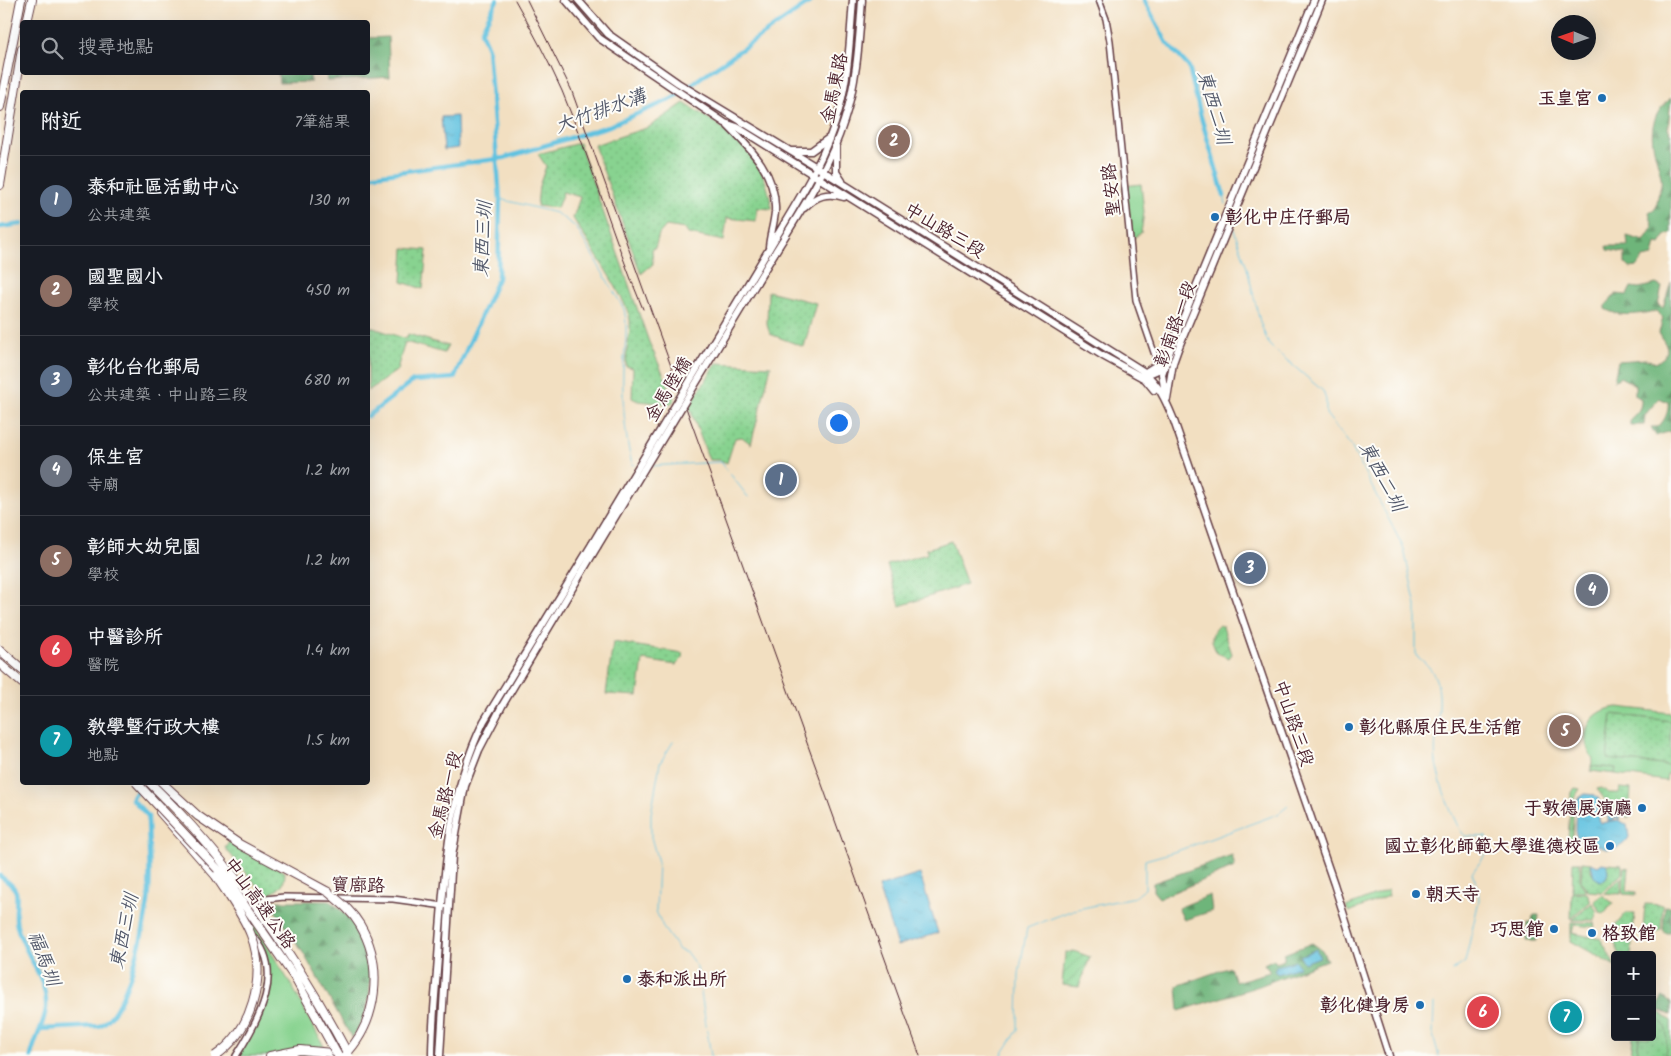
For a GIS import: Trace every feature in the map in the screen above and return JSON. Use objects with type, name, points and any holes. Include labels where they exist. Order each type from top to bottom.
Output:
[{"type":"highway","points":[[0,107],[20,0]]},
{"type":"highway","points":[[28,20],[32,0]]},
{"type":"highway","points":[[0,185],[20,61]]},
{"type":"highway","points":[[0,650],[20,667]]},
{"type":"highway","points":[[0,664],[20,681]]},
{"type":"highway","points":[[146,785],[157,809],[216,876],[242,915],[255,948],[257,983],[250,1009],[236,1036],[215,1056]]},
{"type":"highway","name":"中山高速公路","points":[[146,785],[230,884],[295,978],[338,1056]]},
{"type":"highway","name":"中山高速公路","points":[[146,785],[218,855],[257,904],[318,998],[349,1056]]},
{"type":"highway","points":[[164,785],[198,816],[239,844],[328,892],[350,911],[360,924],[373,963],[374,996],[371,1012],[361,1034],[343,1056],[308,1050],[270,1056]]},
{"type":"main road","points":[[566,0],[599,38],[677,86]]},
{"type":"main road","points":[[578,0],[608,34],[677,86]]},
{"type":"main road","name":"金馬東路","points":[[818,173],[845,85],[853,0]]},
{"type":"main road","name":"金馬東路","points":[[818,173],[836,142],[845,120],[854,83],[862,0]]},
{"type":"main road","name":"彰南路一段","points":[[1166,400],[1162,367],[1314,0]]},
{"type":"main road","name":"彰南路一段","points":[[1166,400],[1173,363],[1322,0]]},
{"type":"main road","name":"中山路三段","points":[[677,86],[699,96],[790,151],[852,199],[1103,356],[1144,376]]},
{"type":"main road","name":"中山路三段","points":[[677,86],[695,102],[725,123],[737,127],[850,189],[1144,376],[1166,400],[1334,884],[1389,1056]]},
{"type":"main road","points":[[725,123],[758,159],[772,187],[775,210],[771,252]]},
{"type":"main road","points":[[790,151],[811,151],[830,137]]},
{"type":"main road","points":[[836,142],[836,172],[850,189]]},
{"type":"main road","points":[[771,252],[818,173]]},
{"type":"main road","points":[[771,252],[798,214],[818,173]]},
{"type":"main road","points":[[798,214],[816,197],[823,195],[833,194],[852,199]]},
{"type":"main road","name":"金馬陸橋","points":[[595,546],[771,252]]},
{"type":"main road","points":[[1144,376],[1173,363]]},
{"type":"main road","name":"金馬路一段","points":[[432,1056],[449,827],[458,788],[470,751],[496,701],[595,546]]},
{"type":"main road","name":"金馬路一段","points":[[440,1056],[448,908],[456,827],[473,765],[502,706],[595,546]]},
{"type":"street","name":"聖安路","points":[[1099,0],[1106,19],[1110,41],[1136,300],[1162,367]]},
{"type":"street","name":"寶廍路","points":[[236,1056],[256,1025],[268,982],[268,963],[259,942],[249,932],[243,918],[266,900],[284,897],[393,899],[442,904],[448,908]]},
{"type":"green space","points":[[388,37],[390,77],[327,81],[326,75],[370,75],[370,38]]},
{"type":"green space","points":[[278,75],[310,75],[311,82],[279,83]]},
{"type":"green space","points":[[1671,98],[1668,128],[1671,134],[1671,233],[1666,235],[1660,244],[1656,243],[1653,256],[1643,258],[1637,267],[1630,268],[1625,263],[1625,253],[1608,250],[1607,246],[1628,246],[1627,236],[1644,241],[1653,227],[1649,212],[1656,208],[1661,183],[1652,137],[1659,111]]},
{"type":"green space","points":[[684,103],[731,134],[753,156],[761,170],[772,209],[757,208],[756,221],[727,218],[724,241],[688,234],[685,229],[666,226],[659,234],[655,248],[652,248],[653,264],[641,274],[594,145],[649,127]]},
{"type":"green space","points":[[579,143],[649,342],[675,400],[670,404],[638,401],[632,398],[633,368],[626,366],[630,320],[614,284],[573,218],[580,197],[563,192],[557,208],[537,206],[539,186],[546,166],[538,154]]},
{"type":"green space","points":[[1141,184],[1144,212],[1141,233],[1130,240],[1124,186]]},
{"type":"green space","points":[[404,248],[427,250],[423,289],[402,282]]},
{"type":"green space","points":[[1671,282],[1671,435],[1670,431],[1656,436],[1651,427],[1658,427],[1663,422],[1668,402],[1659,398],[1645,415],[1644,425],[1630,425],[1630,419],[1640,408],[1641,399],[1635,395],[1635,385],[1620,377],[1614,381],[1618,361],[1646,359],[1656,363],[1664,357],[1667,347],[1659,333],[1663,318],[1656,311],[1637,314],[1617,314],[1605,309],[1605,306],[1616,294],[1627,295],[1631,287],[1639,288],[1656,284],[1662,287],[1658,305],[1663,308]]},
{"type":"green space","points":[[768,291],[816,303],[804,347],[770,334],[767,325]]},
{"type":"green space","points":[[370,327],[406,339],[408,334],[448,346],[444,353],[405,342],[398,366],[399,369],[370,390]]},
{"type":"green space","points":[[717,363],[771,366],[751,444],[742,437],[735,438],[727,463],[720,460],[709,460],[689,406]]},
{"type":"green space","points":[[951,541],[967,584],[900,606],[887,565],[927,554],[927,549]]},
{"type":"green space","points":[[1219,625],[1223,627],[1232,654],[1229,658],[1217,653],[1213,645],[1212,635]]},
{"type":"green space","points":[[613,642],[683,653],[683,658],[676,665],[643,660],[638,696],[606,694]]},
{"type":"green space","points":[[1618,707],[1671,713],[1671,721],[1612,714],[1607,759],[1671,766],[1671,774],[1667,774],[1666,781],[1615,774],[1616,768],[1591,766],[1593,759],[1586,741],[1589,725],[1593,718],[1600,713]]},
{"type":"green space","points":[[1612,714],[1671,721],[1671,766],[1607,759]]},
{"type":"green space","points":[[1591,766],[1616,768],[1615,774],[1591,771]]},
{"type":"green space","points":[[1575,788],[1580,789],[1574,798],[1572,840],[1568,840],[1571,792]]},
{"type":"green space","points":[[1602,788],[1608,793],[1619,793],[1620,788],[1631,789],[1629,818],[1611,808],[1597,789]]},
{"type":"green space","points":[[229,842],[285,872],[282,885],[266,896],[225,848]]},
{"type":"green space","points":[[1232,855],[1235,867],[1159,898],[1153,891],[1153,883]]},
{"type":"green space","points":[[1573,862],[1580,862],[1580,881],[1586,891],[1572,891]]},
{"type":"green space","points":[[1582,862],[1591,863],[1591,871],[1600,881],[1605,880],[1608,873],[1607,864],[1622,865],[1622,874],[1602,892],[1588,891],[1581,881]]},
{"type":"green space","points":[[1624,867],[1629,868],[1627,891],[1636,892],[1636,895],[1623,894]]},
{"type":"green space","points":[[1622,877],[1621,894],[1604,893]]},
{"type":"green space","points":[[1388,890],[1389,896],[1349,912],[1346,907]]},
{"type":"green space","points":[[1572,892],[1587,893],[1591,901],[1571,919]]},
{"type":"green space","points":[[1210,895],[1212,911],[1184,920],[1178,908]]},
{"type":"green space","points":[[1602,895],[1613,903],[1604,914],[1600,912],[1594,901]]},
{"type":"green space","points":[[273,901],[329,901],[344,913],[356,928],[364,946],[369,965],[370,984],[368,1004],[362,1022],[352,1038],[302,951],[270,903]]},
{"type":"green space","points":[[1592,903],[1597,912],[1594,920],[1572,920]]},
{"type":"green space","points":[[1645,904],[1663,905],[1661,929],[1658,932],[1643,931]]},
{"type":"green space","points":[[1665,906],[1671,906],[1671,933],[1665,933],[1663,929]]},
{"type":"green space","points":[[1626,913],[1635,913],[1633,933],[1625,932],[1622,928],[1611,931]]},
{"type":"green space","points":[[1534,915],[1539,915],[1536,941],[1526,941],[1527,923],[1531,923]]},
{"type":"green space","points":[[247,917],[250,918],[292,986],[329,1056],[238,1056],[257,1026],[263,1009],[267,965],[246,923]]},
{"type":"green space","points":[[1571,922],[1594,923],[1595,927],[1574,925],[1572,933],[1601,939],[1611,958],[1611,964],[1571,941]]},
{"type":"green space","points":[[1611,934],[1620,937],[1625,934],[1633,935],[1631,951],[1618,951]]},
{"type":"green space","points":[[1312,943],[1322,950],[1327,960],[1259,986],[1179,1011],[1177,986],[1230,967],[1235,982],[1270,972],[1264,964],[1274,959],[1276,963],[1284,960],[1284,954]]},
{"type":"green space","points":[[1074,951],[1090,957],[1079,987],[1062,985],[1065,953]]},
{"type":"green space","points":[[1663,997],[1671,1003],[1671,1015],[1662,1011],[1656,1011]]},
{"type":"green space","points":[[1656,1012],[1661,1013],[1671,1021],[1671,1056],[1665,1056],[1666,1032],[1665,1027],[1656,1020]]},
{"type":"green space","points":[[1656,1020],[1662,1021],[1669,1032],[1665,1056],[1637,1056],[1639,1041],[1656,1041]]},
{"type":"green space","points":[[1633,1041],[1639,1041],[1637,1056],[1631,1056]]},
{"type":"water","points":[[457,116],[458,148],[444,150],[441,117]]},
{"type":"water","points":[[1585,794],[1595,795],[1599,799],[1599,819],[1601,823],[1619,820],[1627,825],[1629,837],[1620,847],[1607,849],[1599,846],[1591,849],[1589,843],[1577,838],[1575,831],[1576,800]]},
{"type":"water","points":[[1602,803],[1621,819],[1616,818],[1608,822],[1608,815],[1601,814]]},
{"type":"water","points":[[1591,863],[1598,866],[1602,863],[1607,864],[1608,873],[1605,880],[1600,881],[1594,877]]},
{"type":"water","points":[[920,874],[938,933],[897,946],[878,887]]},
{"type":"water","points":[[1316,949],[1320,957],[1304,963],[1300,956]]},
{"type":"water","points":[[1296,961],[1299,967],[1278,974],[1274,971],[1276,966]]},
{"type":"waterway","name":"東西三圳","points":[[370,414],[413,381],[454,378],[498,278],[500,199],[488,48],[481,32],[497,0]]},
{"type":"waterway","name":"大竹排水溝","points":[[370,176],[504,158],[609,126],[674,98],[813,0]]},
{"type":"waterway","name":"東西二圳","points":[[1144,0],[1167,43],[1189,67],[1201,117],[1224,196]]},
{"type":"waterway","name":"東西二圳","points":[[1224,196],[1226,204]]},
{"type":"waterway","points":[[500,199],[556,213],[576,227],[624,309],[626,332],[623,371],[624,406],[630,454],[632,464],[635,465]]},
{"type":"waterway","name":"大竹排水溝","points":[[0,227],[20,224]]},
{"type":"waterway","name":"東西二圳","points":[[1232,224],[1246,264],[1260,322],[1269,345],[1323,391],[1326,400],[1326,414],[1351,446],[1404,549],[1416,606],[1416,656],[1428,666],[1435,678],[1439,691],[1435,748],[1440,779],[1456,822],[1465,836],[1486,837],[1489,840],[1486,854],[1472,873],[1478,886],[1479,900],[1465,962],[1452,971]]},
{"type":"waterway","points":[[649,466],[721,462],[748,497]]},
{"type":"waterway","points":[[673,742],[660,763],[651,814],[651,837],[658,862],[656,911],[664,929],[679,950],[687,953],[697,967],[711,1056]]},
{"type":"waterway","name":"東西三圳","points":[[40,1029],[99,1026],[108,1019],[117,1007],[125,991],[137,955],[145,920],[150,874],[148,816],[132,799],[141,785]]},
{"type":"waterway","points":[[1001,1056],[1018,1030],[1019,974],[1027,928],[1073,910],[1135,897],[1145,889],[1145,860],[1177,851],[1278,814],[1288,806]]},
{"type":"waterway","name":"福馬圳","points":[[0,876],[15,889],[17,898],[17,926],[40,976],[46,997],[45,1014],[31,1056]]},
{"type":"waterway","name":"東西二圳","points":[[1434,1004],[1433,1035],[1439,1056]]},
{"type":"railway","points":[[515,0],[540,45],[562,91],[643,309]]},
{"type":"railway","points":[[527,0],[571,89],[920,1056]]},
{"type":"place","name":"玉皇宮","points":[[1602,98]]},
{"type":"place","name":"國聖國小","points":[[894,141]]},
{"type":"place","name":"彰化中庄仔郵局","points":[[1215,217]]},
{"type":"place","name":"泰和社區活動中心","points":[[781,480]]},
{"type":"place","name":"彰化台化郵局","points":[[1250,568]]},
{"type":"place","name":"保生宮","points":[[1592,590]]},
{"type":"place","name":"彰化縣原住民生活館","points":[[1349,727]]},
{"type":"place","name":"彰師大幼兒園","points":[[1565,731]]},
{"type":"place","name":"于敦德展演廳","points":[[1642,808]]},
{"type":"place","name":"國立彰化師範大學進德校區","points":[[1610,846]]},
{"type":"place","name":"朝天寺","points":[[1416,894]]},
{"type":"place","name":"巧思館","points":[[1554,929]]},
{"type":"place","name":"格致館","points":[[1592,933]]},
{"type":"place","name":"泰和派出所","points":[[627,979]]},
{"type":"place","name":"彰化健身房","points":[[1420,1005]]},
{"type":"place","name":"中醫診所","points":[[1483,1012]]},
{"type":"place","name":"教學暨行政大樓","points":[[1566,1017]]}]
